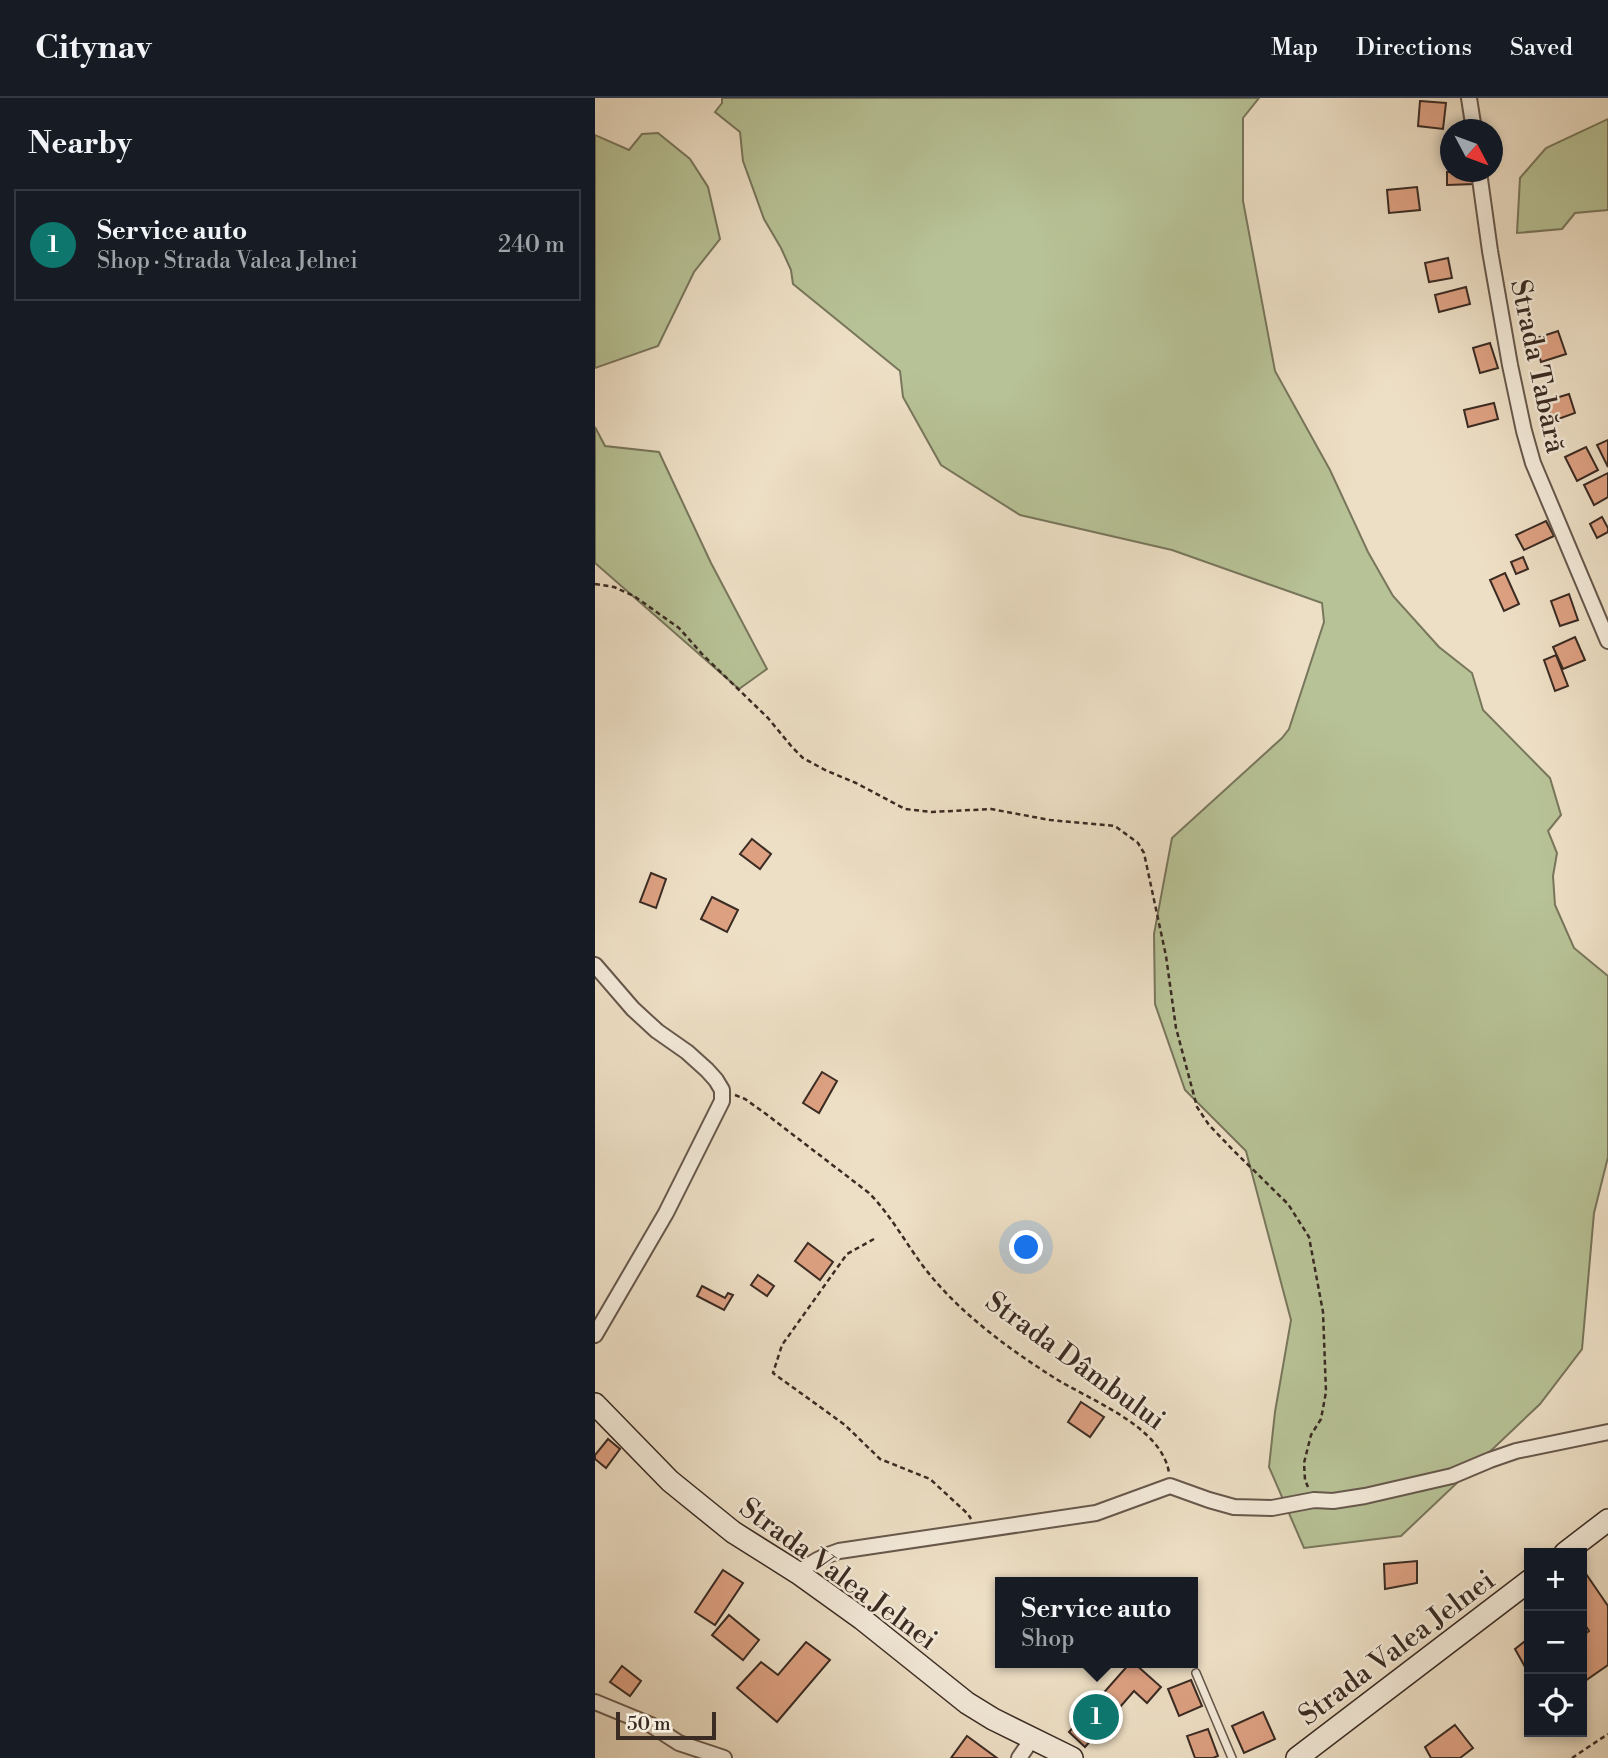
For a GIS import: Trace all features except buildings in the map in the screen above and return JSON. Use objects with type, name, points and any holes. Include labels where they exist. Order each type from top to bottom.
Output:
[{"type":"main road","name":"Strada Valea Jelnei","points":[[595,1404],[680,1489],[733,1532],[798,1573],[862,1619],[967,1703],[993,1719],[1072,1758]]},
{"type":"main road","points":[[1572,1548],[1608,1520]]},
{"type":"main road","name":"Strada Valea Jelnei","points":[[1297,1758],[1524,1585]]},
{"type":"street","points":[[1469,98],[1472,119]]},
{"type":"street","name":"Strada Tabără","points":[[1480,182],[1490,251],[1524,431],[1533,463],[1608,641]]},
{"type":"street","points":[[595,965],[633,1009],[707,1070],[722,1090],[722,1101],[666,1213],[595,1335]]},
{"type":"street","points":[[798,1573],[810,1563],[839,1551],[1096,1513],[1170,1486],[1234,1507],[1272,1508],[1314,1500],[1333,1501],[1393,1491],[1452,1476],[1516,1451],[1608,1432]]},
{"type":"street","points":[[595,1702],[651,1725],[679,1743],[724,1758]]},
{"type":"street","points":[[1019,1758],[1032,1739]]},
{"type":"lane","points":[[1196,1673],[1231,1758]]},
{"type":"path","points":[[595,584],[614,587],[635,596],[679,628],[768,718],[803,758],[856,782],[905,809],[932,812],[991,809],[1050,820],[1115,827],[1138,843],[1144,853],[1166,956],[1176,1028],[1197,1107],[1209,1125],[1288,1204],[1309,1237],[1323,1312],[1326,1392],[1321,1419],[1311,1435],[1304,1464],[1305,1480],[1314,1500]]},
{"type":"path","name":"Strada Dâmbului","points":[[722,1090],[745,1099],[766,1114],[844,1172],[881,1205],[923,1266],[947,1294],[993,1334],[1053,1376],[1144,1432],[1166,1461],[1170,1486]]},
{"type":"path","points":[[874,1239],[847,1254],[782,1345],[773,1373],[845,1425],[880,1459],[930,1479],[968,1514],[978,1531]]},
{"type":"path","points":[[1572,1758],[1608,1734]]},
{"type":"green space","points":[[722,98],[1259,98],[1243,118],[1243,201],[1275,371],[1330,470],[1368,552],[1393,596],[1439,647],[1472,673],[1483,710],[1550,778],[1561,815],[1548,831],[1557,853],[1553,876],[1555,905],[1574,948],[1608,976],[1608,1157],[1594,1213],[1582,1349],[1540,1404],[1401,1536],[1304,1548],[1269,1467],[1275,1412],[1291,1320],[1246,1151],[1185,1090],[1155,1004],[1154,934],[1172,838],[1289,729],[1324,622],[1322,603],[1172,550],[1020,515],[941,465],[903,397],[900,371],[793,284],[791,270],[764,219],[743,161],[740,132],[715,112],[722,103]]},
{"type":"green space","points":[[1608,119],[1608,210],[1575,213],[1562,229],[1517,233],[1520,178],[1546,148]]},
{"type":"green space","points":[[658,133],[690,159],[708,187],[720,239],[694,272],[658,346],[595,368],[595,135],[629,150],[642,134]]},
{"type":"green space","points":[[595,427],[605,446],[659,452],[711,563],[767,669],[739,689],[595,563]]},
{"type":"place","name":"Service auto","points":[[1096,1717]]}]
